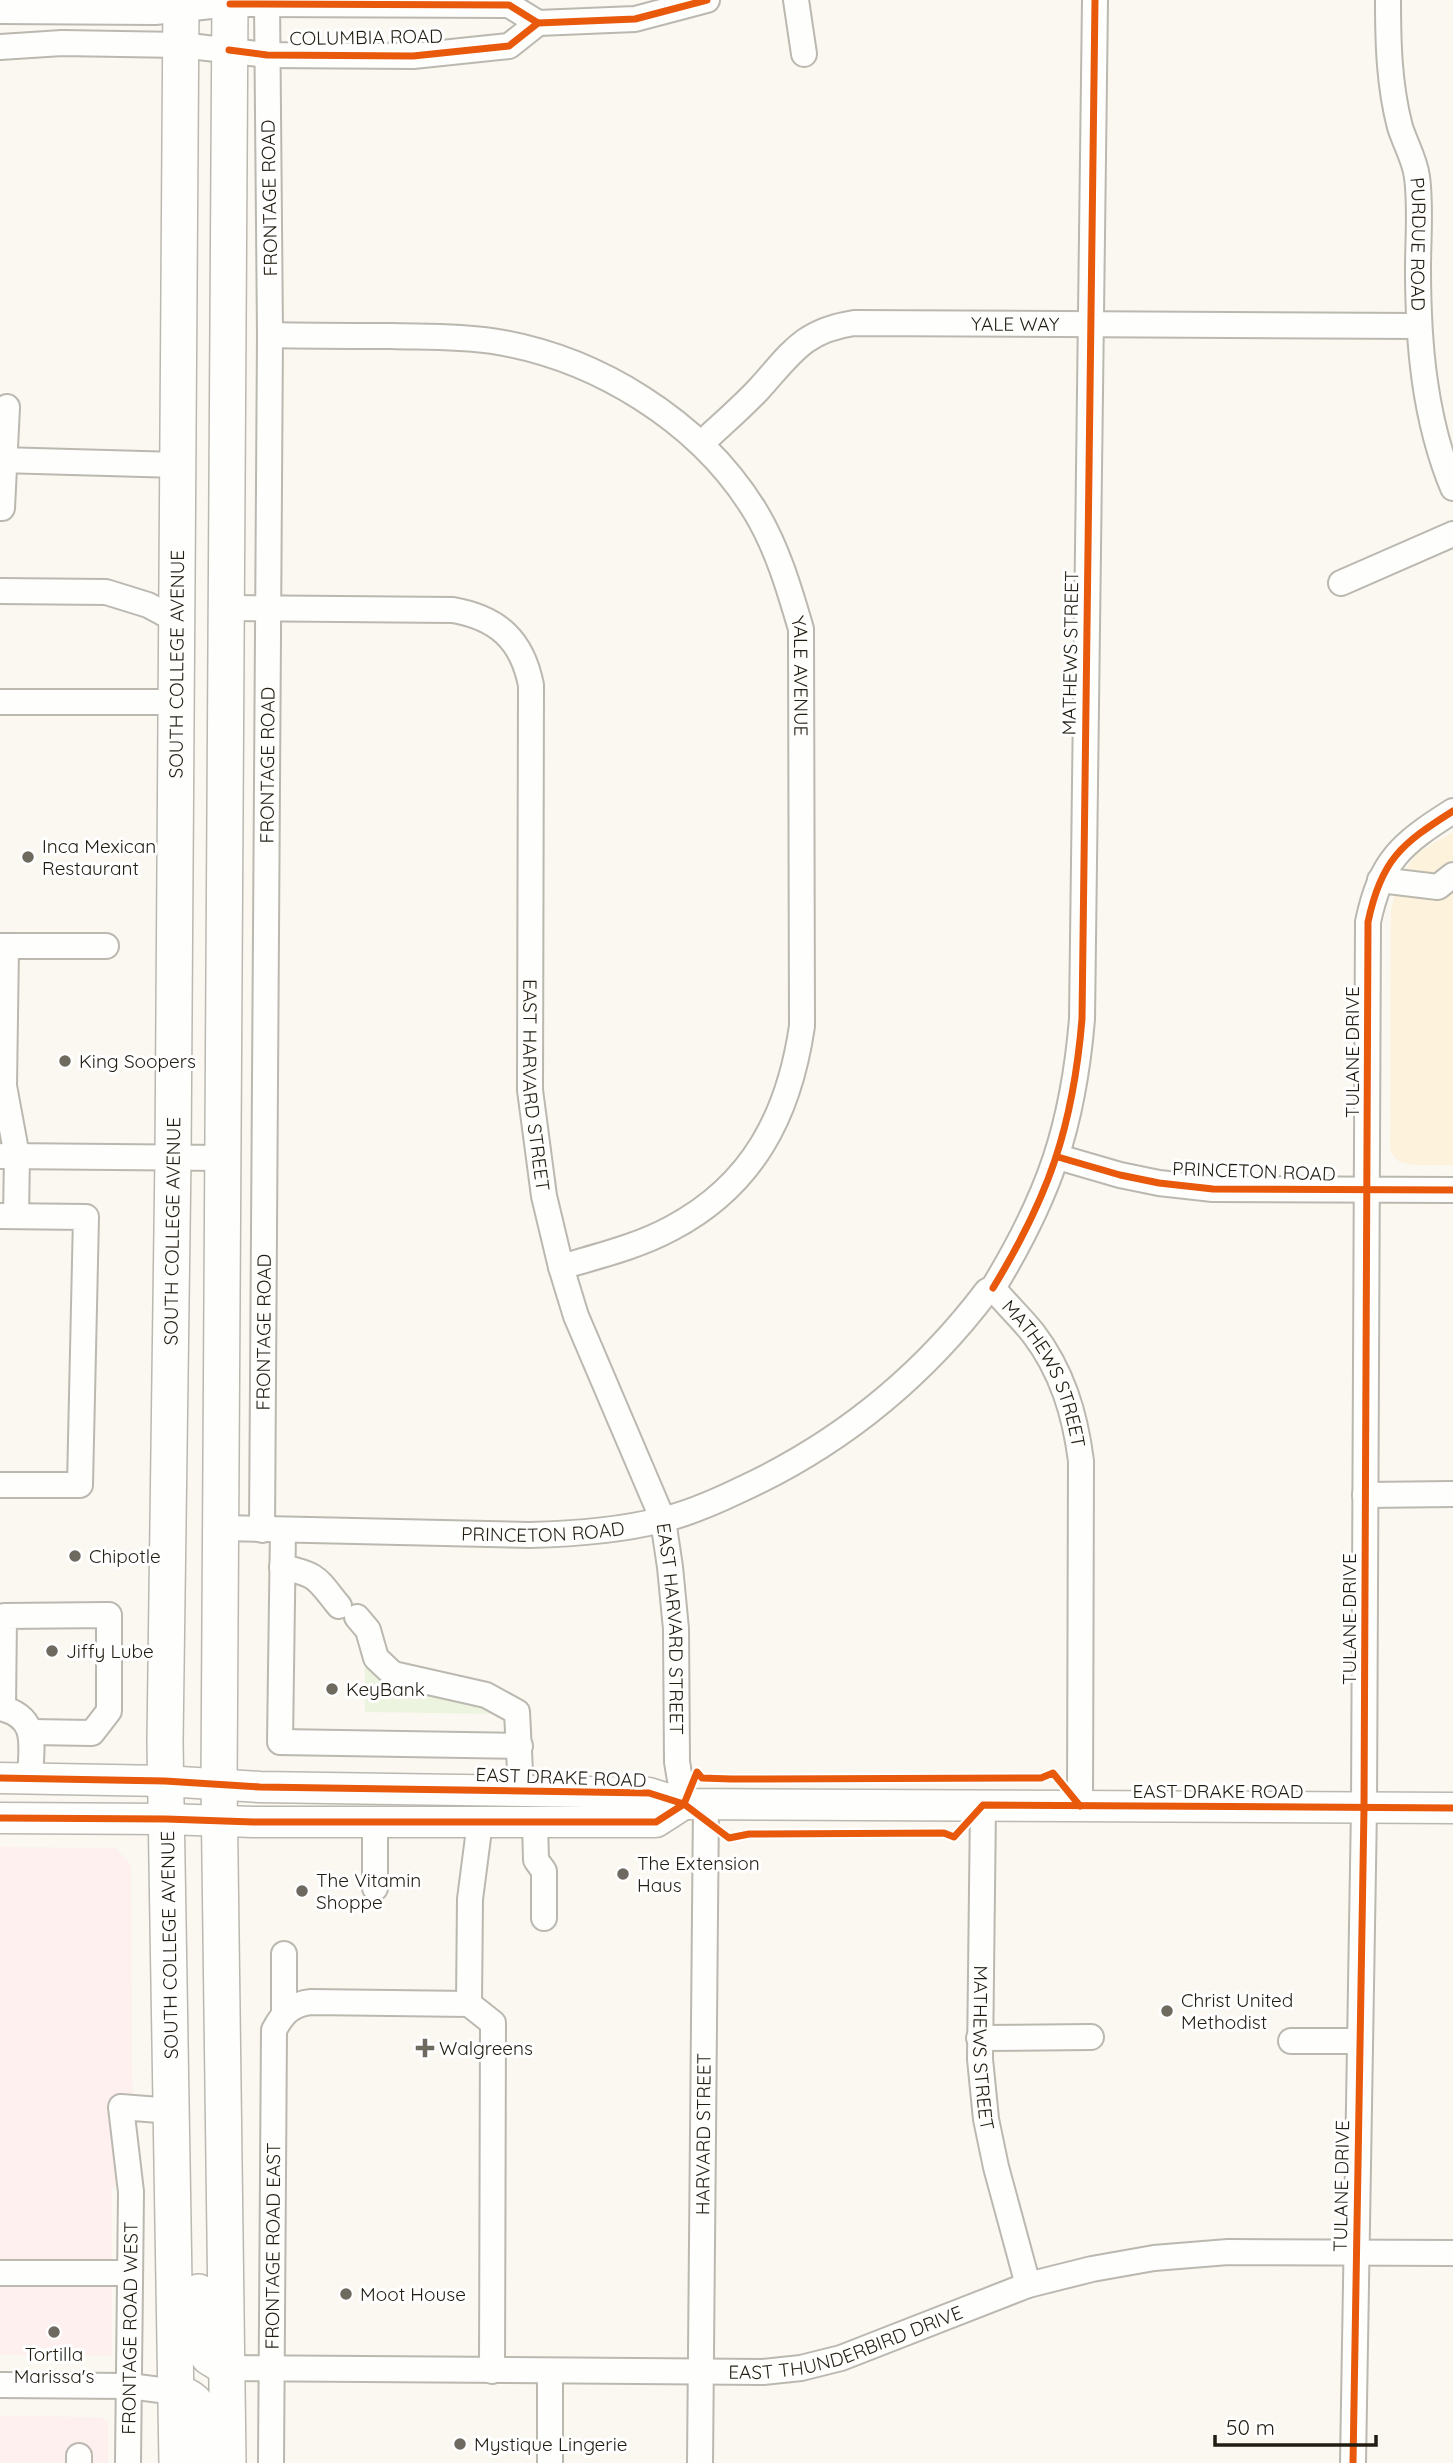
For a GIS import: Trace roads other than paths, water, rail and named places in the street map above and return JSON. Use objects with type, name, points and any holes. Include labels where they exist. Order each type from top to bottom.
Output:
[{"type":"highway","points":[[228,2463],[219,1784],[230,2]]},
{"type":"highway","name":"SOUTH COLLEGE AVENUE","points":[[177,2463],[165,1781],[173,1157],[181,5]]},
{"type":"highway","points":[[178,465],[193,475],[202,491],[205,519],[212,539],[226,546]]},
{"type":"highway","points":[[174,2218],[195,2238],[198,2245],[203,2349],[209,2357],[228,2368]]},
{"type":"highway","points":[[176,2392],[193,2399],[199,2409],[203,2425],[205,2463]]},
{"type":"main road","name":"EAST DRAKE ROAD","points":[[0,1778],[165,1781],[273,1787],[649,1793],[695,1804],[1453,1808]]},
{"type":"main road","points":[[0,1818],[220,1822],[656,1822],[695,1804]]},
{"type":"street","points":[[538,11],[635,19],[707,0]]},
{"type":"street","points":[[796,0],[804,54]]},
{"type":"street","name":"MATHEWS STREET","points":[[1080,1806],[1081,1461],[1076,1424],[1068,1397],[1053,1364],[1033,1333],[993,1288],[1041,1202],[1058,1157],[1069,1117],[1082,1019],[1095,0]]},
{"type":"street","name":"PURDUE ROAD","points":[[1388,0],[1388,58],[1393,97],[1417,176],[1418,326],[1424,378],[1432,418],[1453,488]]},
{"type":"street","name":"COLUMBIA ROAD","points":[[0,47],[62,43],[181,45],[267,55],[414,55],[509,46],[538,11],[509,5],[267,2],[181,5],[155,12],[7,7]]},
{"type":"street","name":"FRONTAGE ROAD","points":[[267,2],[272,1530],[282,1567],[280,1742],[520,1746]]},
{"type":"street","name":"YALE WAY","points":[[702,443],[756,392],[797,346],[812,335],[832,326],[854,323],[1418,326]]},
{"type":"street","name":"YALE AVENUE","points":[[270,335],[456,337],[494,341],[537,351],[573,364],[637,394],[671,417],[702,443],[733,478],[756,511],[774,547],[801,629],[802,1026],[797,1065],[787,1098],[770,1133],[748,1165],[709,1205],[672,1228],[641,1242],[561,1267]]},
{"type":"street","points":[[1,508],[7,407]]},
{"type":"street","points":[[2,460],[178,465]]},
{"type":"street","points":[[1341,583],[1453,534]]},
{"type":"street","points":[[0,591],[106,592],[148,605],[176,620]]},
{"type":"street","name":"EAST HARVARD STREET","points":[[226,608],[453,610],[470,613],[486,619],[504,632],[519,648],[528,668],[531,685],[530,1090],[544,1196],[576,1316],[663,1520],[676,1629],[677,1762],[695,1804]]},
{"type":"street","points":[[0,702],[176,702]]},
{"type":"street","name":"TULANE DRIVE","points":[[1353,2463],[1364,1808],[1368,922],[1374,893],[1399,850],[1418,833],[1453,811]]},
{"type":"street","points":[[1380,880],[1438,887],[1453,876]]},
{"type":"street","points":[[0,1485],[80,1485],[86,1217],[8,1216],[3,946],[106,946]]},
{"type":"street","points":[[8,1156],[223,1158]]},
{"type":"street","name":"PRINCETON ROAD","points":[[1058,1157],[1120,1175],[1159,1183],[1213,1189],[1453,1191]]},
{"type":"street","name":"PRINCETON ROAD","points":[[221,1528],[528,1535],[566,1534],[663,1520],[719,1500],[769,1477],[808,1455],[863,1417],[939,1349],[993,1288]]},
{"type":"street","points":[[1365,1494],[1453,1494]]},
{"type":"street","points":[[282,1567],[316,1577],[368,1630],[376,1658],[393,1674],[486,1695],[517,1712],[521,1791]]},
{"type":"street","points":[[30,1778],[32,1732],[21,1717],[2,1708],[4,1616],[109,1615],[109,1711],[101,1724],[92,1733],[32,1732]]},
{"type":"street","name":"HARVARD STREET","points":[[695,1804],[700,2463]]},
{"type":"street","name":"MATHEWS STREET","points":[[983,1805],[979,2038],[986,2119],[1028,2285]]},
{"type":"street","points":[[375,1822],[375,1888]]},
{"type":"street","points":[[469,2004],[470,1899],[480,1822]]},
{"type":"street","points":[[535,1822],[536,1860],[544,1871],[544,1918]]},
{"type":"street","name":"FRONTAGE ROAD EAST","points":[[271,2463],[279,2022],[284,1954]]},
{"type":"street","points":[[279,2022],[299,2003],[311,2001],[469,2004],[493,2023],[492,2371]]},
{"type":"street","points":[[979,2038],[1091,2037]]},
{"type":"street","points":[[1291,2041],[1359,2041]]},
{"type":"street","name":"FRONTAGE ROAD WEST","points":[[128,2463],[131,2192],[121,2107],[172,2111]]},
{"type":"street","name":"EAST THUNDERBIRD DRIVE","points":[[228,2368],[763,2372],[802,2368],[841,2358],[1028,2285],[1154,2258],[1228,2252],[1453,2253]]},
{"type":"street","points":[[0,2273],[130,2273]]},
{"type":"street","points":[[550,2371],[550,2463]]},
{"type":"street","points":[[0,2385],[129,2386],[176,2392]]},
{"type":"place","name":"Inca Mexican Restaurant","points":[[28,857]]},
{"type":"place","name":"King Soopers","points":[[65,1061]]},
{"type":"place","name":"Chipotle","points":[[75,1556]]},
{"type":"place","name":"Jiffy Lube","points":[[52,1651]]},
{"type":"place","name":"KeyBank","points":[[332,1689]]},
{"type":"place","name":"The Extension Haus","points":[[623,1874]]},
{"type":"place","name":"The Vitamin Shoppe","points":[[302,1891]]},
{"type":"place","name":"Christ United Methodist","points":[[1167,2011]]},
{"type":"place","name":"Walgreens","points":[[425,2048]]},
{"type":"place","name":"Moot House","points":[[346,2294]]},
{"type":"place","name":"Tortilla Marissa's","points":[[54,2332]]},
{"type":"place","name":"Mystique Lingerie","points":[[460,2444]]}]
